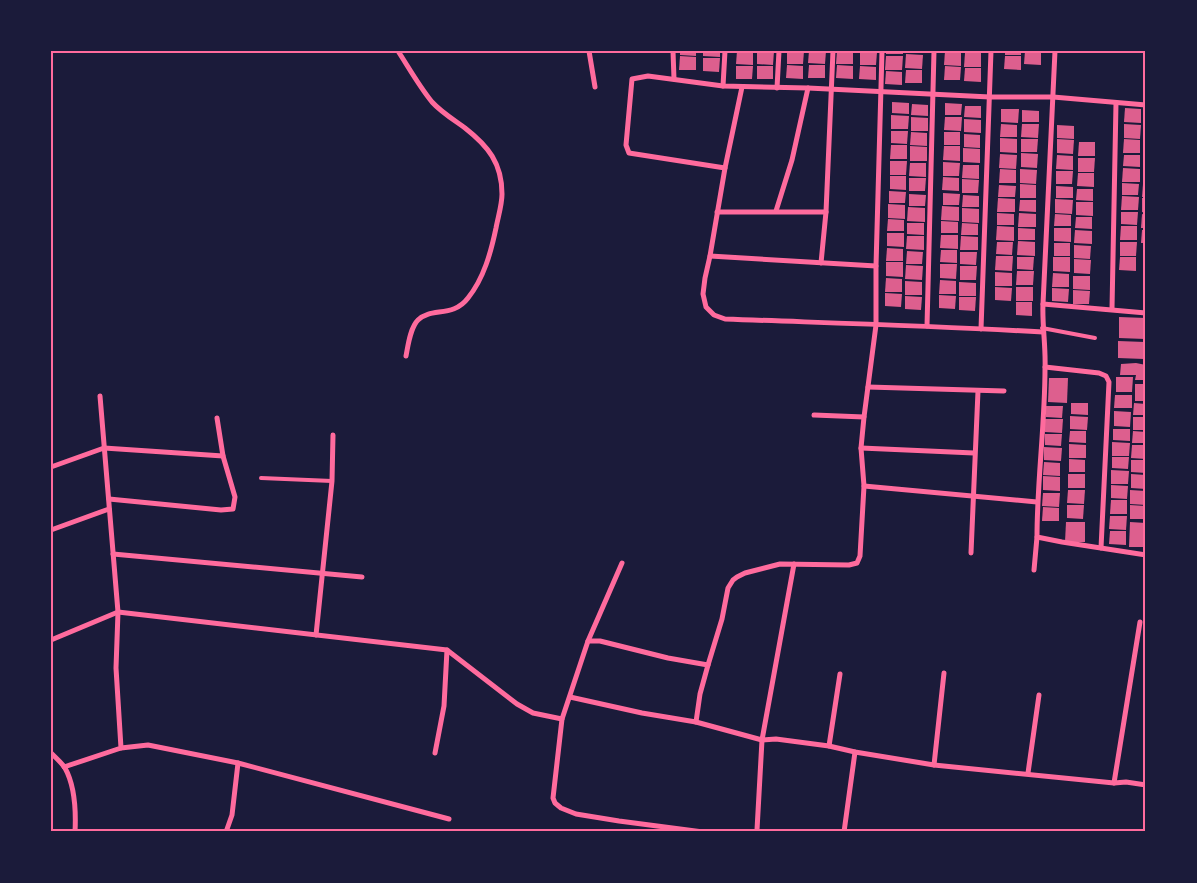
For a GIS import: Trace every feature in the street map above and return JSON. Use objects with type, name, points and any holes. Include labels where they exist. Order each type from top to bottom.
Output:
[{"type":"street","points":[[398,51],[433,102],[478,139],[490,152],[498,166],[502,194],[493,241],[485,268],[468,298],[459,307],[449,312],[431,314],[418,320],[412,330],[406,356]]},
{"type":"street","points":[[589,51],[595,87]]},
{"type":"street","points":[[673,51],[674,79]]},
{"type":"street","points":[[723,86],[725,51]]},
{"type":"street","points":[[778,88],[779,51]]},
{"type":"street","points":[[821,263],[826,212],[833,51]]},
{"type":"street","points":[[696,722],[700,694],[722,619],[728,588],[733,580],[745,573],[780,564],[849,565],[857,563],[860,556],[864,486],[861,448],[876,325],[882,51]]},
{"type":"street","points":[[927,326],[934,51]]},
{"type":"street","points":[[981,329],[991,51]]},
{"type":"street","points":[[1034,570],[1045,367],[1042,330],[1055,51]]},
{"type":"street","points":[[725,168],[629,153],[627,150],[627,134],[632,78],[648,76],[742,87],[808,88],[990,97],[1053,97],[1146,105]]},
{"type":"street","points":[[742,87],[725,168],[710,256],[704,278],[703,294],[706,307],[714,315],[725,319],[1042,330]]},
{"type":"street","points":[[776,211],[792,160],[808,88]]},
{"type":"street","points":[[1112,309],[1116,103]]},
{"type":"street","points":[[717,212],[826,212]]},
{"type":"street","points":[[710,256],[876,266]]},
{"type":"street","points":[[1043,304],[1146,313]]},
{"type":"street","points":[[1045,367],[1099,373],[1106,376],[1109,382],[1101,548]]},
{"type":"street","points":[[868,387],[1004,391]]},
{"type":"street","points":[[971,553],[978,390]]},
{"type":"street","points":[[100,396],[118,612],[116,668],[121,748]]},
{"type":"street","points":[[814,415],[864,417]]},
{"type":"street","points":[[109,499],[221,510],[233,508],[236,497],[224,456],[217,418]]},
{"type":"street","points":[[316,635],[332,481],[333,435]]},
{"type":"street","points":[[51,467],[104,448],[224,456]]},
{"type":"street","points":[[861,448],[974,453]]},
{"type":"street","points":[[864,486],[1037,502]]},
{"type":"street","points":[[51,530],[110,508]]},
{"type":"street","points":[[1037,537],[1146,555]]},
{"type":"street","points":[[113,554],[362,577]]},
{"type":"street","points":[[622,563],[588,641],[562,719],[554,803],[576,814],[703,832]]},
{"type":"street","points":[[755,832],[757,830],[762,740],[794,564]]},
{"type":"street","points":[[51,640],[118,612],[447,650],[517,704],[533,713],[562,719]]},
{"type":"street","points":[[1114,783],[1140,622]]},
{"type":"street","points":[[588,641],[600,641],[668,658],[708,665]]},
{"type":"street","points":[[435,753],[444,706],[447,650]]},
{"type":"street","points":[[829,746],[840,674]]},
{"type":"street","points":[[934,765],[944,674]]},
{"type":"street","points":[[1028,773],[1039,695]]},
{"type":"street","points":[[570,697],[642,713],[696,722],[762,740],[776,739],[829,746],[934,765],[1146,785]]},
{"type":"street","points":[[64,767],[121,748],[148,745],[238,764],[450,819]]},
{"type":"street","points":[[844,832],[855,752]]},
{"type":"street","points":[[51,753],[64,767],[72,787],[76,821],[75,832]]},
{"type":"street","points":[[226,832],[232,815],[238,764]]},
{"type":"lane","points":[[1042,330],[1095,338]]},
{"type":"lane","points":[[261,478],[332,481]]},
{"type":"building","points":[[680,51],[696,51],[696,56],[680,55]]},
{"type":"building","points":[[703,51],[720,51],[720,57],[703,56]]},
{"type":"building","points":[[737,51],[753,51],[753,65],[736,64]]},
{"type":"building","points":[[757,51],[774,51],[773,65],[757,64]]},
{"type":"building","points":[[787,51],[804,51],[803,64],[787,64]]},
{"type":"building","points":[[809,51],[826,51],[825,64],[808,63]]},
{"type":"building","points":[[837,51],[853,51],[853,64],[836,64]]},
{"type":"building","points":[[860,51],[877,52],[876,65],[860,65]]},
{"type":"building","points":[[886,51],[903,51],[903,54],[886,54]]},
{"type":"building","points":[[945,51],[961,52],[961,66],[944,65]]},
{"type":"building","points":[[1005,51],[1021,51],[1021,55],[1005,55]]},
{"type":"building","points":[[1025,51],[1041,51],[1041,65],[1024,64]]},
{"type":"building","points":[[965,53],[981,53],[981,67],[964,67]]},
{"type":"building","points":[[906,54],[923,55],[922,69],[905,68]]},
{"type":"building","points":[[680,56],[696,57],[696,70],[679,70]]},
{"type":"building","points":[[886,56],[903,56],[902,70],[885,70]]},
{"type":"building","points":[[1005,56],[1021,56],[1021,70],[1004,69]]},
{"type":"building","points":[[703,58],[720,58],[719,72],[703,71]]},
{"type":"building","points":[[787,65],[803,66],[803,79],[786,78]]},
{"type":"building","points":[[809,65],[825,65],[825,78],[808,78]]},
{"type":"building","points":[[837,65],[853,66],[853,79],[836,78]]},
{"type":"building","points":[[736,66],[753,66],[752,79],[736,79]]},
{"type":"building","points":[[757,66],[773,66],[773,79],[757,79]]},
{"type":"building","points":[[860,66],[876,67],[876,80],[859,79]]},
{"type":"building","points":[[945,66],[961,67],[960,80],[944,80]]},
{"type":"building","points":[[965,68],[981,68],[981,82],[964,81]]},
{"type":"building","points":[[906,70],[922,70],[922,83],[905,83]]},
{"type":"building","points":[[886,71],[902,72],[902,85],[885,84]]},
{"type":"building","points":[[892,102],[909,103],[909,114],[892,113]]},
{"type":"building","points":[[945,103],[962,104],[961,115],[945,115]]},
{"type":"building","points":[[912,104],[928,105],[928,116],[911,115]]},
{"type":"building","points":[[965,106],[981,106],[981,118],[964,117]]},
{"type":"building","points":[[1125,108],[1141,109],[1141,123],[1124,122]]},
{"type":"building","points":[[1001,109],[1019,109],[1018,123],[1001,122]]},
{"type":"building","points":[[1022,110],[1039,111],[1039,122],[1022,122]]},
{"type":"building","points":[[891,115],[909,116],[908,129],[891,129]]},
{"type":"building","points":[[911,117],[928,118],[928,131],[911,131]]},
{"type":"building","points":[[945,117],[962,117],[961,131],[944,130]]},
{"type":"building","points":[[964,119],[981,120],[981,133],[964,132]]},
{"type":"building","points":[[1001,124],[1017,125],[1017,137],[1000,137]]},
{"type":"building","points":[[1022,124],[1039,124],[1038,138],[1021,137]]},
{"type":"building","points":[[1124,124],[1141,125],[1140,139],[1124,138]]},
{"type":"building","points":[[1057,125],[1074,126],[1074,139],[1057,138]]},
{"type":"building","points":[[891,131],[908,131],[907,144],[891,143]]},
{"type":"building","points":[[911,132],[927,133],[927,146],[910,145]]},
{"type":"building","points":[[944,132],[960,132],[960,145],[944,145]]},
{"type":"building","points":[[964,134],[980,135],[980,148],[964,147]]},
{"type":"building","points":[[1000,138],[1017,139],[1017,153],[1000,152]]},
{"type":"building","points":[[1021,139],[1038,139],[1037,152],[1021,152]]},
{"type":"building","points":[[1057,139],[1074,140],[1073,154],[1057,153]]},
{"type":"building","points":[[1124,139],[1140,140],[1140,153],[1123,153]]},
{"type":"building","points":[[1079,142],[1095,142],[1095,156],[1078,156]]},
{"type":"building","points":[[891,145],[907,145],[907,159],[890,159]]},
{"type":"building","points":[[910,146],[927,147],[927,161],[910,161]]},
{"type":"building","points":[[944,146],[960,146],[960,161],[943,160]]},
{"type":"building","points":[[963,148],[980,149],[980,163],[963,162]]},
{"type":"building","points":[[1021,153],[1038,154],[1037,168],[1021,167]]},
{"type":"building","points":[[1000,154],[1017,155],[1016,169],[999,168]]},
{"type":"building","points":[[1057,155],[1073,156],[1073,170],[1056,169]]},
{"type":"building","points":[[1124,155],[1140,155],[1140,167],[1123,166]]},
{"type":"building","points":[[1144,156],[1146,156],[1146,167],[1143,167]]},
{"type":"building","points":[[1078,158],[1095,158],[1094,172],[1078,172]]},
{"type":"building","points":[[890,161],[907,161],[906,175],[890,175]]},
{"type":"building","points":[[943,162],[960,163],[959,176],[943,176]]},
{"type":"building","points":[[910,163],[926,163],[926,177],[909,176]]},
{"type":"building","points":[[963,165],[979,165],[979,179],[962,178]]},
{"type":"building","points":[[1123,168],[1140,169],[1140,182],[1122,182]]},
{"type":"building","points":[[1000,169],[1016,170],[1016,183],[999,183]]},
{"type":"building","points":[[1020,169],[1037,170],[1036,184],[1020,183]]},
{"type":"building","points":[[1143,169],[1146,169],[1146,183],[1143,183]]},
{"type":"building","points":[[1056,171],[1073,171],[1072,184],[1056,184]]},
{"type":"building","points":[[1078,173],[1094,173],[1094,187],[1077,186]]},
{"type":"building","points":[[890,176],[906,176],[906,190],[890,189]]},
{"type":"building","points":[[943,177],[959,178],[959,191],[942,190]]},
{"type":"building","points":[[909,178],[926,178],[925,191],[909,191]]},
{"type":"building","points":[[962,179],[979,180],[978,193],[962,193]]},
{"type":"building","points":[[1122,183],[1139,184],[1138,195],[1122,195]]},
{"type":"building","points":[[1020,184],[1036,185],[1036,198],[1020,198]]},
{"type":"building","points":[[1143,184],[1146,184],[1146,197],[1142,197]]},
{"type":"building","points":[[999,185],[1016,186],[1015,197],[998,197]]},
{"type":"building","points":[[1056,186],[1073,187],[1073,198],[1056,198]]},
{"type":"building","points":[[1077,189],[1093,189],[1093,201],[1076,200]]},
{"type":"building","points":[[889,191],[906,192],[905,203],[889,203]]},
{"type":"building","points":[[943,193],[960,194],[959,205],[943,205]]},
{"type":"building","points":[[909,194],[926,195],[925,206],[909,206]]},
{"type":"building","points":[[963,195],[979,196],[979,207],[962,207]]},
{"type":"building","points":[[1122,196],[1139,197],[1138,210],[1121,210]]},
{"type":"building","points":[[998,198],[1015,199],[1015,212],[997,212]]},
{"type":"building","points":[[1142,198],[1146,198],[1146,213],[1142,212]]},
{"type":"building","points":[[1055,199],[1073,200],[1072,214],[1055,213]]},
{"type":"building","points":[[1020,200],[1036,200],[1036,212],[1019,211]]},
{"type":"building","points":[[1076,202],[1093,202],[1093,216],[1076,215]]},
{"type":"building","points":[[888,204],[905,205],[905,219],[888,218]]},
{"type":"building","points":[[942,206],[959,207],[959,221],[941,220]]},
{"type":"building","points":[[908,207],[925,208],[925,222],[907,221]]},
{"type":"building","points":[[962,208],[979,209],[979,223],[962,222]]},
{"type":"building","points":[[1121,212],[1138,212],[1137,225],[1121,224]]},
{"type":"building","points":[[997,213],[1014,214],[1014,225],[997,225]]},
{"type":"building","points":[[1019,213],[1036,214],[1036,227],[1018,227]]},
{"type":"building","points":[[1055,214],[1071,215],[1071,226],[1054,226]]},
{"type":"building","points":[[1142,214],[1146,215],[1146,228],[1141,228]]},
{"type":"building","points":[[1076,217],[1092,217],[1092,229],[1075,228]]},
{"type":"building","points":[[888,219],[904,220],[904,231],[887,231]]},
{"type":"building","points":[[941,221],[958,222],[958,233],[941,233]]},
{"type":"building","points":[[907,223],[924,223],[924,235],[907,234]]},
{"type":"building","points":[[962,223],[978,224],[978,235],[961,235]]},
{"type":"building","points":[[997,226],[1014,227],[1014,241],[996,240]]},
{"type":"building","points":[[1121,226],[1137,226],[1137,240],[1120,240]]},
{"type":"building","points":[[1018,228],[1035,229],[1035,240],[1018,240]]},
{"type":"building","points":[[1054,228],[1071,228],[1071,242],[1054,241]]},
{"type":"building","points":[[1075,230],[1092,231],[1092,244],[1074,243]]},
{"type":"building","points":[[1142,230],[1146,230],[1146,243],[1141,243]]},
{"type":"building","points":[[887,233],[904,233],[904,247],[887,246]]},
{"type":"building","points":[[941,235],[958,235],[958,249],[940,248]]},
{"type":"building","points":[[907,236],[924,236],[924,250],[906,249]]},
{"type":"building","points":[[961,236],[978,237],[978,250],[960,250]]},
{"type":"building","points":[[1018,241],[1035,242],[1035,256],[1017,255]]},
{"type":"building","points":[[997,242],[1013,242],[1012,255],[996,254]]},
{"type":"building","points":[[1120,242],[1137,242],[1136,256],[1120,256]]},
{"type":"building","points":[[1054,243],[1070,243],[1070,256],[1054,256]]},
{"type":"building","points":[[1074,245],[1091,246],[1090,259],[1074,258]]},
{"type":"building","points":[[887,248],[903,249],[903,261],[886,261]]},
{"type":"building","points":[[941,250],[957,250],[957,263],[940,262]]},
{"type":"building","points":[[907,251],[923,252],[922,264],[906,264]]},
{"type":"building","points":[[960,252],[977,252],[976,265],[960,264]]},
{"type":"building","points":[[996,256],[1013,256],[1012,271],[995,270]]},
{"type":"building","points":[[1017,257],[1034,257],[1033,270],[1017,269]]},
{"type":"building","points":[[1053,257],[1070,257],[1070,272],[1053,271]]},
{"type":"building","points":[[1120,257],[1136,257],[1136,271],[1119,270]]},
{"type":"building","points":[[1074,259],[1091,260],[1090,274],[1074,273]]},
{"type":"building","points":[[886,262],[903,262],[903,277],[886,276]]},
{"type":"building","points":[[940,264],[957,264],[956,279],[940,278]]},
{"type":"building","points":[[906,265],[923,266],[922,280],[905,279]]},
{"type":"building","points":[[960,266],[977,266],[976,280],[960,280]]},
{"type":"building","points":[[1017,271],[1034,271],[1033,285],[1016,285]]},
{"type":"building","points":[[995,272],[1012,273],[1012,286],[995,286]]},
{"type":"building","points":[[1053,273],[1069,274],[1069,287],[1052,287]]},
{"type":"building","points":[[1073,276],[1090,276],[1090,290],[1073,289]]},
{"type":"building","points":[[886,278],[902,279],[902,292],[885,292]]},
{"type":"building","points":[[940,280],[956,281],[956,294],[939,294]]},
{"type":"building","points":[[905,281],[922,282],[922,295],[905,295]]},
{"type":"building","points":[[959,282],[976,283],[976,296],[959,296]]},
{"type":"building","points":[[995,287],[1012,288],[1011,301],[995,300]]},
{"type":"building","points":[[1016,287],[1033,287],[1033,301],[1016,301]]},
{"type":"building","points":[[1052,288],[1069,289],[1068,302],[1052,301]]},
{"type":"building","points":[[1073,290],[1090,291],[1089,304],[1073,304]]},
{"type":"building","points":[[885,293],[902,294],[901,307],[885,306]]},
{"type":"building","points":[[939,295],[956,296],[955,309],[939,308]]},
{"type":"building","points":[[905,296],[922,297],[921,310],[905,309]]},
{"type":"building","points":[[959,297],[976,297],[975,311],[959,310]]},
{"type":"building","points":[[1016,302],[1032,302],[1032,316],[1016,315]]},
{"type":"building","points":[[1119,317],[1146,318],[1145,339],[1119,338]]},
{"type":"building","points":[[1118,341],[1145,342],[1144,359],[1118,358]]},
{"type":"building","points":[[1136,363],[1146,365],[1146,380],[1135,380],[1136,375],[1120,375],[1121,364]]},
{"type":"building","points":[[1116,377],[1133,377],[1132,392],[1116,392]]},
{"type":"building","points":[[1049,378],[1068,378],[1067,403],[1048,402]]},
{"type":"building","points":[[1135,384],[1146,384],[1146,401],[1135,401]]},
{"type":"building","points":[[1115,395],[1132,395],[1132,408],[1114,408]]},
{"type":"building","points":[[1071,403],[1088,403],[1088,415],[1071,414]]},
{"type":"building","points":[[1134,403],[1146,404],[1146,415],[1133,415]]},
{"type":"building","points":[[1046,406],[1063,406],[1062,418],[1046,417]]},
{"type":"building","points":[[1114,411],[1131,412],[1130,427],[1114,426]]},
{"type":"building","points":[[1070,416],[1088,417],[1087,430],[1070,429]]},
{"type":"building","points":[[1133,417],[1146,417],[1146,430],[1133,430]]},
{"type":"building","points":[[1045,419],[1063,419],[1062,433],[1045,432]]},
{"type":"building","points":[[1113,429],[1130,429],[1130,441],[1113,440]]},
{"type":"building","points":[[1070,431],[1086,431],[1086,443],[1069,442]]},
{"type":"building","points":[[1133,431],[1146,432],[1146,443],[1132,443]]},
{"type":"building","points":[[1045,434],[1062,434],[1061,446],[1045,445]]},
{"type":"building","points":[[1112,442],[1130,443],[1129,456],[1112,456]]},
{"type":"building","points":[[1069,444],[1086,445],[1086,458],[1069,458]]},
{"type":"building","points":[[1132,445],[1146,445],[1146,459],[1131,458]]},
{"type":"building","points":[[1044,447],[1062,448],[1061,461],[1044,460]]},
{"type":"building","points":[[1112,457],[1129,457],[1128,469],[1112,468]]},
{"type":"building","points":[[1069,459],[1085,460],[1085,472],[1069,472]]},
{"type":"building","points":[[1131,460],[1146,460],[1146,473],[1131,472]]},
{"type":"building","points":[[1044,462],[1060,463],[1060,476],[1043,475]]},
{"type":"building","points":[[1111,470],[1129,471],[1128,484],[1111,484]]},
{"type":"building","points":[[1068,474],[1085,474],[1085,488],[1068,488]]},
{"type":"building","points":[[1131,474],[1146,475],[1146,489],[1131,488]]},
{"type":"building","points":[[1043,476],[1060,477],[1060,491],[1043,490]]},
{"type":"building","points":[[1111,485],[1128,486],[1127,499],[1111,498]]},
{"type":"building","points":[[1068,490],[1085,490],[1084,504],[1067,503]]},
{"type":"building","points":[[1130,490],[1146,491],[1146,505],[1130,504]]},
{"type":"building","points":[[1043,493],[1060,493],[1059,507],[1042,506]]},
{"type":"building","points":[[1111,500],[1127,500],[1127,514],[1110,514]]},
{"type":"building","points":[[1067,505],[1084,505],[1083,519],[1067,518]]},
{"type":"building","points":[[1130,505],[1146,506],[1146,519],[1130,519]]},
{"type":"building","points":[[1043,507],[1059,508],[1059,521],[1042,521]]},
{"type":"building","points":[[1110,516],[1127,516],[1126,530],[1109,529]]},
{"type":"building","points":[[1066,522],[1085,522],[1085,542],[1065,542]]},
{"type":"building","points":[[1130,522],[1146,523],[1146,547],[1129,547]]},
{"type":"building","points":[[1110,531],[1126,531],[1126,545],[1109,544]]}]
